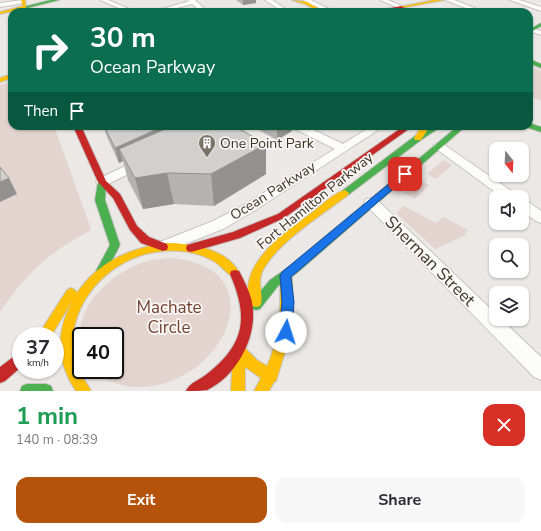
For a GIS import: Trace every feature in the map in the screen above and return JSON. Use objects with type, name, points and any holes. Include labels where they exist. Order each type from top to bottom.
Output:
[{"type":"main road","points":[[13,8],[24,4],[57,0]]},
{"type":"main road","points":[[282,0],[295,8]]},
{"type":"main road","points":[[294,0],[308,8]]},
{"type":"main road","points":[[294,0],[306,3],[315,8]]},
{"type":"main road","points":[[395,8],[442,0]]},
{"type":"main road","points":[[79,130],[102,182],[117,196],[131,223],[140,236],[145,240],[163,246],[191,248],[218,258],[235,271],[242,281],[246,292],[250,323]]},
{"type":"main road","points":[[191,248],[236,235],[281,216],[403,130]]},
{"type":"main road","points":[[418,138],[423,130]]},
{"type":"main road","name":"Fort Hamilton Parkway","points":[[239,352],[246,337],[256,305],[254,280],[261,262],[267,255],[288,237],[418,138],[433,130]]},
{"type":"main road","points":[[256,305],[274,283],[286,276],[371,202],[457,130]]},
{"type":"main road","points":[[84,391],[73,374],[68,361],[68,331],[72,316],[89,284],[100,272],[115,244],[100,200],[102,182]]},
{"type":"main road","points":[[50,327],[71,293],[81,282],[135,254],[163,246]]},
{"type":"main road","points":[[261,391],[272,376],[281,352],[286,332],[288,302],[286,276]]},
{"type":"main road","points":[[239,352],[252,365],[272,376]]},
{"type":"main road","points":[[193,391],[220,372],[239,352]]},
{"type":"main road","points":[[238,391],[239,352]]},
{"type":"main road","points":[[0,376],[12,366]]},
{"type":"main road","points":[[27,391],[46,391]]},
{"type":"street","points":[[103,0],[123,8]]},
{"type":"street","points":[[268,0],[281,8]]},
{"type":"street","points":[[306,0],[323,8]]},
{"type":"street","points":[[383,0],[401,7]]},
{"type":"street","points":[[448,0],[471,8]]},
{"type":"street","points":[[513,0],[541,9]]},
{"type":"street","points":[[168,8],[192,1],[200,8]]},
{"type":"street","points":[[0,4],[24,4]]},
{"type":"street","points":[[305,130],[342,148]]},
{"type":"street","name":"Ocean Parkway","points":[[163,246],[218,225],[249,208],[372,130]]},
{"type":"street","points":[[439,146],[502,190]]},
{"type":"street","points":[[102,182],[148,159]]},
{"type":"street","name":"Sherman Street","points":[[371,202],[541,370]]},
{"type":"street","points":[[529,209],[541,218]]},
{"type":"green space","points":[[533,68],[541,71],[541,101],[533,98]]},
{"type":"green space","points":[[8,82],[8,130],[55,130],[91,229],[63,246],[39,265],[18,287],[0,312],[0,85]]},
{"type":"green space","points":[[444,160],[452,165],[436,179],[427,174]]},
{"type":"green space","points":[[419,179],[429,185],[415,199],[404,193]]},
{"type":"green space","points":[[404,206],[436,223],[443,217],[468,230],[464,236],[435,249],[396,213]]},
{"type":"green space","name":"Machate Circle","points":[[162,258],[173,258],[206,267],[224,283],[231,305],[226,328],[213,351],[192,370],[166,383],[135,387],[118,384],[106,379],[124,379],[124,327],[81,327],[83,317],[89,305],[98,293],[120,274],[145,262]]},
{"type":"building","points":[[106,130],[155,130],[115,148]]},
{"type":"building","points":[[163,130],[241,130],[266,144],[211,174],[167,173],[135,178],[119,149]]},
{"type":"building","points":[[0,167],[9,178],[0,182]]},
{"type":"traffic: fast","points":[[25,8],[57,0]]},
{"type":"traffic: fast","points":[[533,29],[541,24]]},
{"type":"traffic: fast","points":[[533,63],[541,66]]},
{"type":"traffic: fast","points":[[533,127],[541,130]]},
{"type":"traffic: fast","points":[[345,193],[418,138],[431,130]]},
{"type":"traffic: fast","points":[[256,305],[274,283],[294,269],[457,130]]},
{"type":"traffic: fast","points":[[101,271],[115,245],[100,200],[102,182]]},
{"type":"traffic: fast","points":[[27,391],[46,391]]},
{"type":"traffic: slow","points":[[23,0],[25,7]]},
{"type":"traffic: slow","points":[[294,0],[306,3],[315,8]]},
{"type":"traffic: slow","points":[[401,7],[442,0]]},
{"type":"traffic: slow","points":[[21,8],[25,7]]},
{"type":"traffic: slow","points":[[0,13],[8,11]]},
{"type":"traffic: slow","points":[[0,80],[8,77]]},
{"type":"traffic: slow","points":[[418,138],[423,130]]},
{"type":"traffic: slow","points":[[256,302],[254,281],[258,269],[266,257],[292,232],[345,193]]},
{"type":"traffic: slow","points":[[84,391],[73,375],[69,365],[67,340],[72,315],[77,303],[91,282],[100,273],[112,265],[139,252],[169,247],[184,247],[199,250],[212,255],[222,261],[235,274]]},
{"type":"traffic: slow","points":[[261,391],[269,377],[280,350],[287,307],[286,276]]},
{"type":"traffic: slow","points":[[50,327],[71,293]]},
{"type":"traffic: slow","points":[[239,351],[252,365],[271,376]]},
{"type":"traffic: slow","points":[[238,391],[239,351]]},
{"type":"traffic: jam","points":[[395,8],[403,8]]},
{"type":"traffic: jam","points":[[79,130],[102,182],[117,196],[133,228],[145,240],[163,247]]},
{"type":"traffic: jam","points":[[191,248],[236,235],[281,216],[403,130]]},
{"type":"traffic: jam","points":[[193,391],[210,381],[224,369],[235,356],[243,342],[247,326],[247,310],[243,292],[235,274]]},
{"type":"traffic: jam","points":[[0,376],[12,366]]},
{"type":"place","name":"One Point Park","points":[[207,158]]},
{"type":"route","points":[[286,332],[288,302],[286,276],[405,174]]}]
